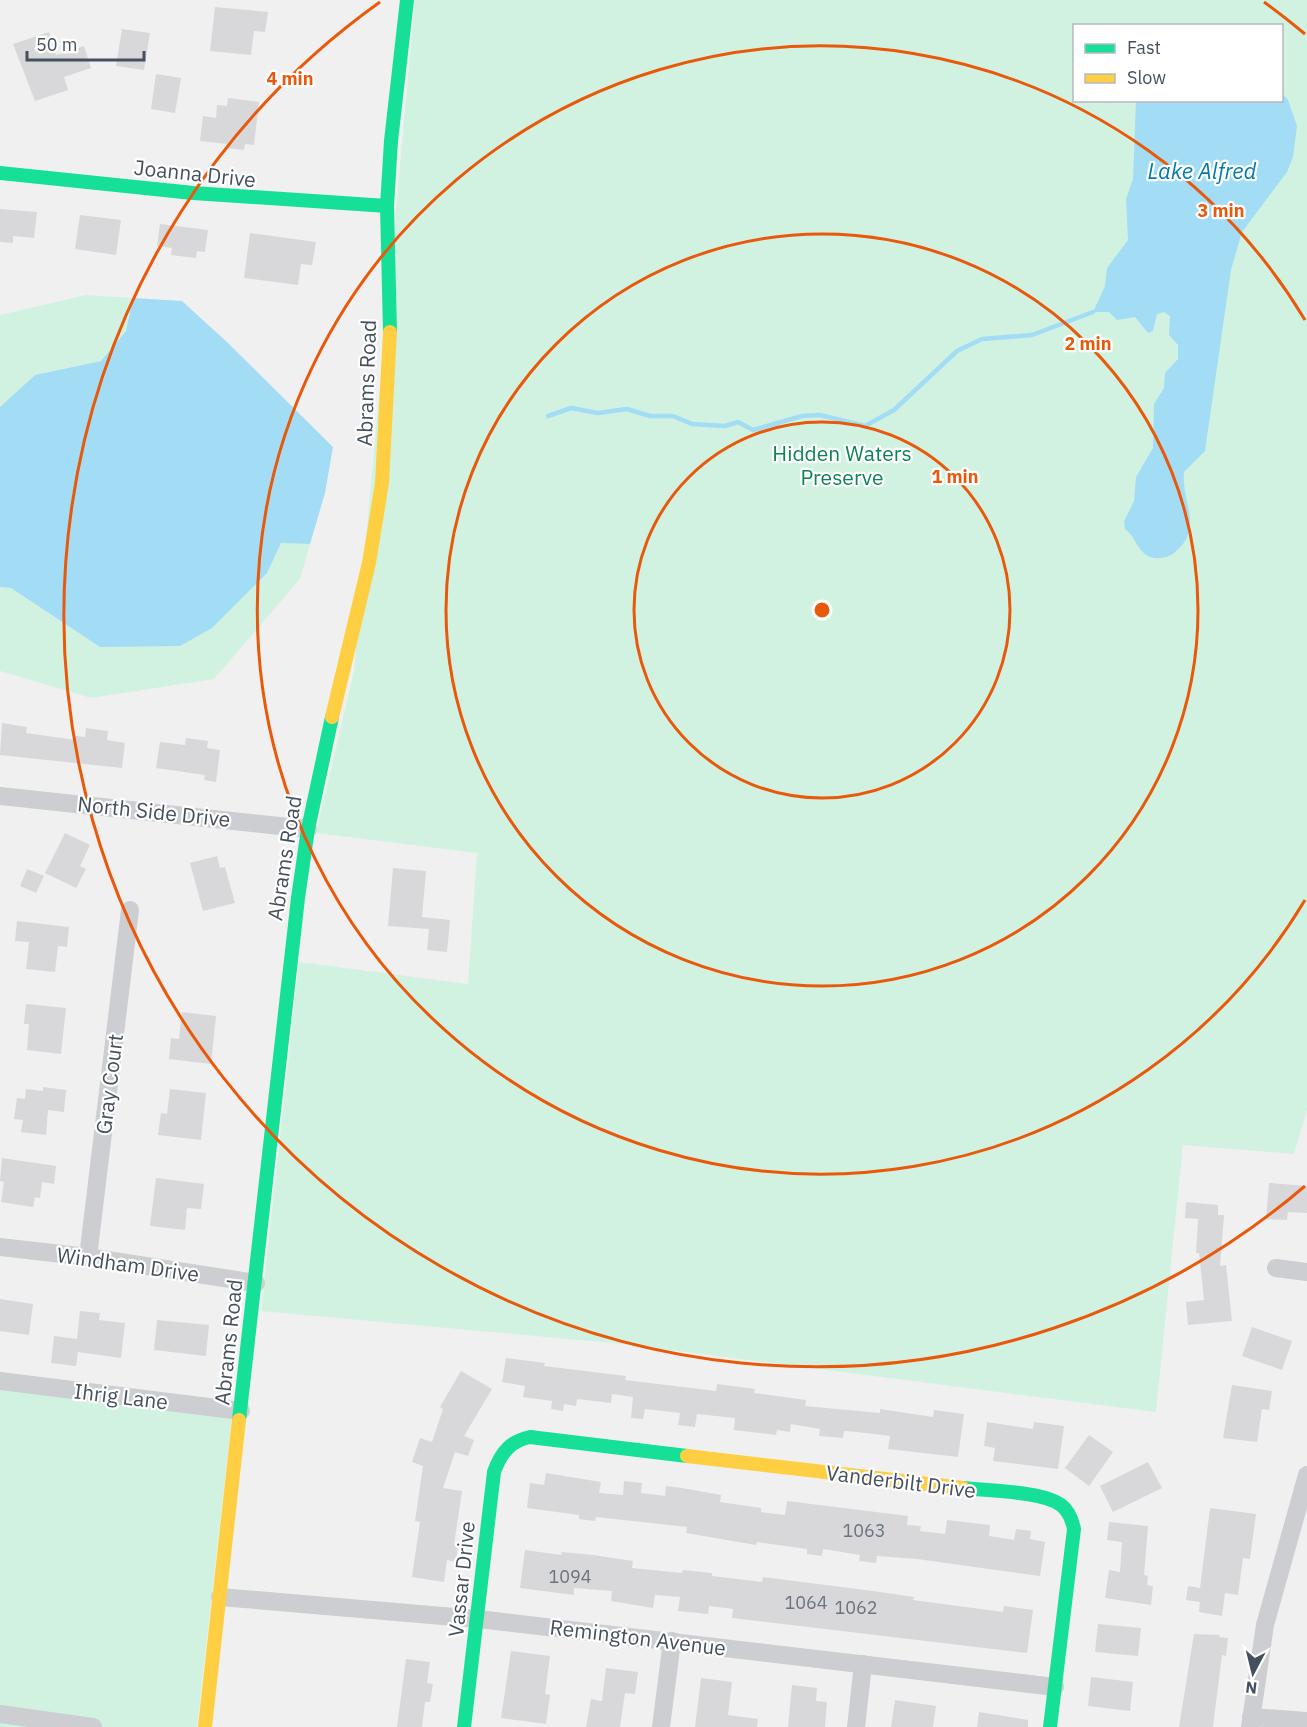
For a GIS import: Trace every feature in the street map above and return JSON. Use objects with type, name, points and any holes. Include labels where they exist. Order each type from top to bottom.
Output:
[{"type":"street","name":"Abrams Road","points":[[205,1727],[297,898],[308,829],[369,562],[382,483],[391,355],[387,206],[391,141],[407,0]]},
{"type":"street","name":"Joanna Drive","points":[[0,173],[192,195],[387,206]]},
{"type":"street","name":"North Side Drive","points":[[0,796],[308,829]]},
{"type":"street","name":"Gray Court","points":[[88,1257],[130,910]]},
{"type":"street","name":"Windham Drive","points":[[0,1246],[256,1283]]},
{"type":"street","points":[[1276,1268],[1307,1272]]},
{"type":"street","name":"Ihrig Lane","points":[[0,1381],[241,1411]]},
{"type":"street","name":"Vanderbilt Drive","points":[[514,1441],[530,1437],[1048,1498],[1058,1502],[1067,1509],[1074,1529],[1050,1727]]},
{"type":"street","name":"Vassar Drive","points":[[464,1727],[494,1472],[505,1450],[514,1441]]},
{"type":"street","points":[[1307,1475],[1265,1625],[1251,1722],[1307,1721]]},
{"type":"street","name":"Remington Avenue","points":[[220,1597],[478,1619],[1055,1687]]},
{"type":"street","points":[[661,1727],[672,1641]]},
{"type":"street","points":[[856,1727],[863,1664]]},
{"type":"street","points":[[0,1714],[93,1727]]},
{"type":"green space","name":"Hidden Waters Preserve","points":[[415,0],[1307,0],[1307,1110],[1294,1154],[1183,1145],[1156,1412],[622,1344],[261,1311],[299,962],[468,984],[477,853],[316,833],[354,671]]},
{"type":"green space","points":[[86,295],[133,298],[126,331],[101,361],[35,375],[0,407],[0,315]]},
{"type":"green space","points":[[281,543],[310,544],[300,579],[214,679],[91,698],[0,671],[0,587],[11,588],[100,647],[267,573]]},
{"type":"green space","points":[[0,1382],[233,1408],[197,1727],[0,1727]]},
{"type":"water","name":"Lake Alfred","points":[[1283,94],[1288,100],[1297,126],[1293,157],[1287,172],[1242,232],[1231,270],[1205,451],[1184,472],[1190,515],[1188,534],[1183,544],[1174,553],[1161,558],[1151,557],[1141,550],[1125,529],[1124,521],[1134,501],[1136,477],[1153,448],[1154,404],[1164,388],[1165,373],[1178,359],[1178,345],[1169,335],[1170,316],[1164,312],[1157,314],[1153,331],[1148,333],[1135,317],[1117,320],[1109,312],[1093,312],[1105,286],[1107,268],[1128,240],[1126,199],[1133,179],[1136,102],[1283,102]]},
{"type":"water","points":[[133,298],[182,301],[333,447],[325,493],[310,544],[281,543],[267,573],[212,628],[180,646],[100,647],[11,588],[0,587],[0,407],[35,375],[101,361],[126,331]]},
{"type":"building","points":[[215,7],[268,12],[265,32],[254,31],[251,55],[210,51]]},
{"type":"building","points":[[122,29],[150,33],[144,70],[116,66]]},
{"type":"building","points":[[49,32],[56,55],[84,46],[91,68],[64,77],[68,90],[35,101],[13,44]]},
{"type":"building","points":[[156,74],[181,78],[175,113],[151,109]]},
{"type":"building","points":[[228,98],[259,102],[254,145],[245,144],[244,150],[227,148],[227,144],[200,141],[203,116],[216,118],[217,105],[227,106]]},
{"type":"building","points":[[0,209],[37,212],[34,238],[13,236],[13,243],[0,242]]},
{"type":"building","points":[[80,215],[121,220],[116,255],[75,249]]},
{"type":"building","points":[[160,224],[208,230],[205,252],[197,251],[196,258],[171,255],[172,248],[157,246]]},
{"type":"building","points":[[250,233],[316,242],[312,265],[301,264],[298,285],[244,278]]},
{"type":"building","points":[[2,723],[27,727],[26,733],[76,740],[76,736],[85,737],[86,728],[108,731],[107,740],[125,743],[122,768],[0,755]]},
{"type":"building","points":[[186,738],[208,741],[207,748],[220,750],[216,782],[204,780],[205,775],[156,768],[160,742],[185,745]]},
{"type":"building","points":[[65,833],[90,845],[80,866],[86,869],[76,888],[45,873]]},
{"type":"building","points":[[217,856],[220,868],[225,867],[235,903],[203,911],[190,863]]},
{"type":"building","points":[[393,868],[426,871],[422,917],[450,920],[447,952],[427,950],[429,929],[388,926]]},
{"type":"building","points":[[27,869],[44,876],[36,893],[20,886]]},
{"type":"building","points":[[17,921],[69,927],[67,947],[58,946],[55,972],[26,969],[29,942],[15,941]]},
{"type":"building","points":[[26,1004],[66,1008],[61,1054],[27,1050],[29,1024],[24,1024]]},
{"type":"building","points":[[182,1012],[216,1016],[211,1064],[169,1059],[171,1038],[179,1039]]},
{"type":"building","points":[[43,1087],[66,1090],[64,1112],[48,1110],[46,1135],[21,1132],[23,1120],[14,1119],[17,1098],[25,1099],[26,1089],[43,1091]]},
{"type":"building","points":[[170,1089],[206,1093],[201,1140],[158,1135],[161,1113],[167,1114]]},
{"type":"building","points":[[2,1158],[56,1166],[54,1184],[42,1182],[40,1198],[35,1197],[33,1207],[1,1202],[4,1182],[0,1181]]},
{"type":"building","points":[[156,1178],[204,1184],[201,1209],[187,1208],[185,1230],[150,1226]]},
{"type":"building","points":[[1269,1183],[1307,1186],[1307,1213],[1288,1212],[1287,1220],[1266,1219]]},
{"type":"building","points":[[1186,1202],[1218,1205],[1218,1215],[1224,1215],[1220,1266],[1226,1265],[1232,1321],[1188,1325],[1186,1302],[1204,1300],[1199,1253],[1196,1253],[1198,1219],[1185,1218]]},
{"type":"building","points":[[0,1299],[33,1304],[29,1335],[0,1331]]},
{"type":"building","points":[[80,1311],[100,1313],[99,1320],[125,1323],[121,1358],[78,1352],[76,1366],[51,1363],[54,1336],[77,1339]]},
{"type":"building","points":[[157,1320],[209,1325],[206,1356],[154,1350]]},
{"type":"building","points":[[1252,1327],[1292,1341],[1282,1370],[1242,1356]]},
{"type":"building","points":[[506,1358],[545,1363],[544,1366],[626,1376],[625,1380],[716,1391],[717,1384],[755,1389],[754,1393],[806,1400],[805,1406],[880,1413],[880,1409],[933,1417],[934,1410],[964,1414],[958,1457],[888,1449],[890,1436],[844,1431],[843,1438],[819,1436],[820,1429],[791,1424],[790,1432],[777,1430],[776,1435],[734,1430],[735,1418],[697,1414],[695,1427],[678,1425],[680,1413],[645,1409],[643,1419],[631,1418],[633,1397],[612,1394],[611,1403],[577,1399],[576,1406],[564,1404],[563,1411],[551,1409],[552,1401],[523,1397],[525,1386],[502,1382]]},
{"type":"building","points":[[461,1371],[492,1389],[464,1436],[474,1440],[468,1456],[455,1452],[443,1488],[462,1491],[454,1545],[458,1546],[456,1562],[447,1560],[444,1582],[412,1577],[420,1522],[415,1521],[423,1466],[412,1462],[420,1438],[432,1442],[443,1409],[440,1407]]},
{"type":"building","points":[[1232,1385],[1272,1391],[1269,1410],[1262,1409],[1257,1442],[1223,1438]]},
{"type":"building","points":[[987,1422],[1033,1429],[1034,1422],[1064,1426],[1058,1469],[993,1461],[995,1448],[984,1446]]},
{"type":"building","points":[[1089,1435],[1113,1452],[1089,1486],[1065,1468]]},
{"type":"building","points":[[1148,1462],[1162,1488],[1113,1512],[1100,1486]]},
{"type":"building","points":[[546,1473],[601,1482],[599,1493],[623,1495],[624,1481],[642,1483],[641,1493],[665,1496],[666,1486],[682,1488],[721,1495],[720,1502],[761,1508],[761,1512],[785,1515],[787,1501],[908,1516],[907,1525],[921,1526],[920,1531],[945,1534],[947,1520],[990,1525],[989,1536],[1014,1540],[1016,1529],[1031,1531],[1030,1539],[1045,1542],[1040,1576],[917,1559],[877,1556],[876,1563],[859,1561],[860,1555],[823,1549],[822,1556],[807,1554],[807,1549],[757,1542],[756,1545],[686,1533],[687,1527],[596,1517],[595,1521],[579,1519],[579,1515],[527,1508],[530,1483],[544,1485]]},
{"type":"building","points":[[1210,1508],[1256,1514],[1250,1559],[1243,1558],[1238,1595],[1225,1593],[1222,1616],[1199,1612],[1200,1602],[1186,1600],[1188,1586],[1200,1588]]},
{"type":"building","points":[[1109,1522],[1148,1526],[1144,1575],[1148,1576],[1147,1585],[1153,1586],[1151,1605],[1105,1598],[1109,1570],[1120,1572],[1122,1542],[1107,1540]]},
{"type":"building","points":[[525,1550],[561,1555],[562,1552],[593,1555],[633,1561],[632,1568],[682,1573],[683,1570],[712,1573],[712,1576],[762,1582],[763,1577],[873,1591],[914,1597],[913,1600],[1003,1612],[1004,1606],[1033,1610],[1027,1653],[732,1618],[733,1609],[709,1606],[708,1614],[678,1611],[680,1597],[655,1595],[653,1608],[611,1601],[612,1591],[574,1588],[574,1595],[520,1588]]},
{"type":"building","points":[[1098,1624],[1141,1628],[1138,1656],[1095,1652]]},
{"type":"building","points":[[1194,1634],[1220,1635],[1219,1637],[1228,1638],[1226,1656],[1222,1655],[1213,1727],[1179,1727]]},
{"type":"building","points":[[511,1651],[550,1656],[545,1694],[550,1695],[546,1724],[501,1718]]},
{"type":"building","points":[[406,1659],[430,1662],[427,1683],[433,1684],[430,1702],[425,1702],[422,1727],[397,1727]]},
{"type":"building","points":[[606,1668],[638,1672],[635,1694],[625,1693],[620,1727],[586,1727],[591,1699],[602,1701]]},
{"type":"building","points":[[1091,1677],[1133,1682],[1130,1711],[1088,1706]]},
{"type":"building","points":[[701,1678],[732,1682],[728,1715],[758,1719],[757,1727],[695,1727]]},
{"type":"building","points":[[792,1685],[817,1688],[816,1701],[827,1702],[825,1727],[788,1727]]},
{"type":"building","points":[[895,1700],[936,1706],[933,1727],[891,1727]]},
{"type":"building","points":[[979,1712],[1028,1720],[1028,1727],[977,1727]]},
{"type":"waterway","points":[[548,416],[571,408],[598,413],[627,409],[650,416],[673,416],[692,424],[725,426],[738,422],[753,430],[802,416],[820,415],[865,426],[894,410],[957,351],[982,339],[1032,335],[1093,312]]},
{"type":"traffic: fast","points":[[390,332],[387,206],[391,141],[407,0]]},
{"type":"traffic: fast","points":[[0,173],[193,193],[387,206]]},
{"type":"traffic: fast","points":[[239,1420],[298,898],[308,829],[332,717]]},
{"type":"traffic: fast","points":[[464,1727],[494,1472],[507,1449],[517,1441],[530,1437],[687,1456]]},
{"type":"traffic: fast","points":[[963,1488],[1014,1492],[1052,1500],[1061,1505],[1071,1519],[1074,1529],[1050,1727]]},
{"type":"traffic: slow","points":[[332,717],[369,563],[382,483],[390,332]]},
{"type":"traffic: slow","points":[[205,1727],[239,1420]]},
{"type":"traffic: slow","points":[[687,1456],[963,1488]]}]
